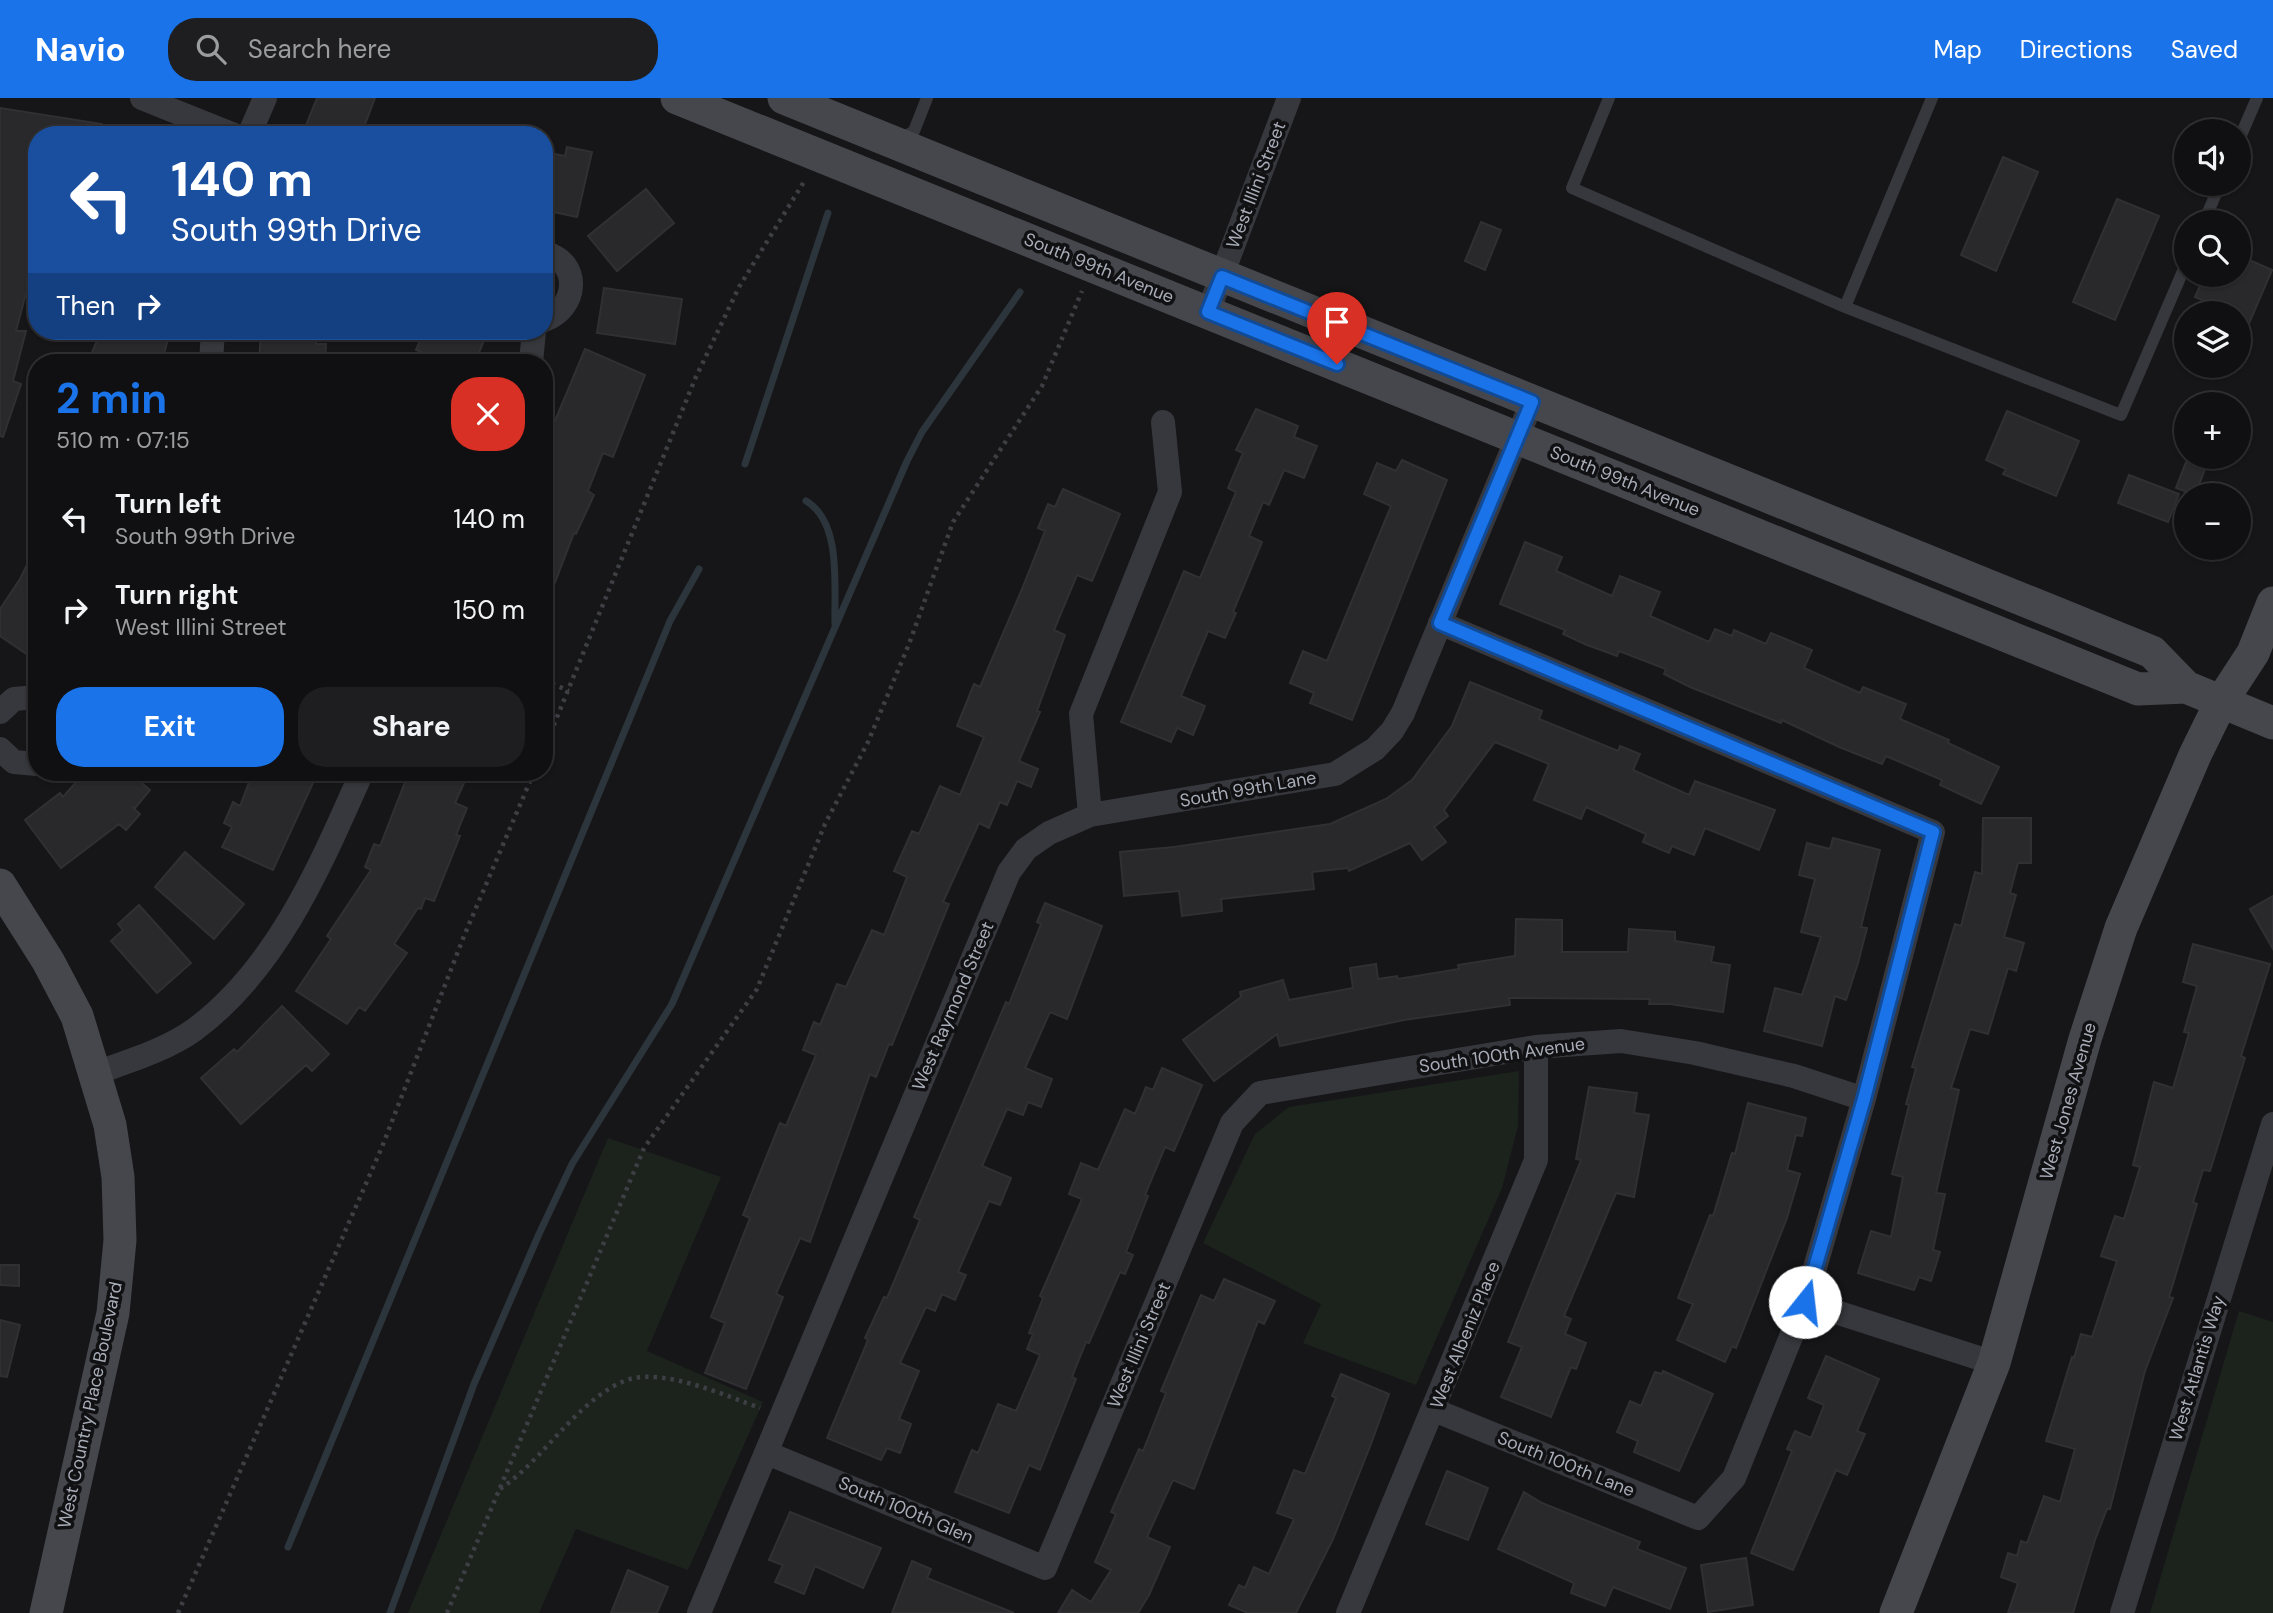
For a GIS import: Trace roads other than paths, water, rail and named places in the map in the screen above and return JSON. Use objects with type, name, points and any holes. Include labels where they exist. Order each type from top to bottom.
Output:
[{"type":"main road","name":"South 99th Avenue","points":[[677,98],[2138,689],[2186,687]]},
{"type":"main road","name":"South 99th Avenue","points":[[784,98],[2152,652],[2186,687],[2273,723]]},
{"type":"main road","name":"West Jones Avenue","points":[[1896,1613],[1994,1363],[2103,981],[2121,928],[2221,702],[2252,653],[2273,603]]},
{"type":"main road","name":"West Country Place Boulevard","points":[[0,885],[64,989],[87,1041],[110,1125],[118,1177],[120,1240],[109,1332],[46,1613]]},
{"type":"street","points":[[142,98],[212,126]]},
{"type":"street","points":[[253,126],[265,98]]},
{"type":"street","name":"West Illini Street","points":[[1208,312],[1289,98]]},
{"type":"street","points":[[553,257],[567,268],[572,289],[564,309],[553,315]]},
{"type":"street","points":[[1532,402],[1440,623],[1933,832],[1864,1099],[1805,1302],[1994,1363]]},
{"type":"street","points":[[1090,815],[1080,733],[1081,714],[1170,492],[1163,422]]},
{"type":"street","name":"South 99th Lane","points":[[1090,815],[1335,774],[1363,759],[1392,731],[1440,623]]},
{"type":"street","points":[[0,712],[14,699],[28,698]]},
{"type":"street","points":[[0,749],[14,762],[28,763]]},
{"type":"street","points":[[96,1073],[146,1055],[193,1031],[232,997],[263,958],[307,891],[358,781]]},
{"type":"street","name":"West Raymond Street","points":[[699,1613],[1009,872],[1026,849],[1049,833],[1090,815]]},
{"type":"street","name":"South 100th Avenue","points":[[1232,1123],[1260,1093],[1536,1047],[1621,1041],[1695,1053],[1794,1076],[1864,1099]]},
{"type":"street","name":"West Albeniz Place","points":[[1348,1613],[1536,1160],[1536,1047]]},
{"type":"street","name":"West Illini Street","points":[[1045,1568],[1232,1123]]},
{"type":"street","name":"West Atlantis Way","points":[[2122,1613],[2273,1124]]},
{"type":"street","name":"South 100th Lane","points":[[1434,1410],[1698,1518],[1734,1478],[1805,1302]]},
{"type":"street","name":"South 100th Glen","points":[[767,1453],[1045,1568]]},
{"type":"lane","points":[[887,141],[914,131],[927,98]]},
{"type":"lane","points":[[1609,98],[1572,188],[1845,307],[2121,415],[2176,287]]},
{"type":"lane","points":[[1845,307],[1932,98]]},
{"type":"lane","points":[[2248,119],[2258,98]]},
{"type":"waterway","points":[[745,464],[828,213]]},
{"type":"waterway","points":[[390,1613],[474,1384],[539,1234],[572,1164],[672,1004],[907,461],[922,432],[1020,292]]},
{"type":"waterway","points":[[806,501],[818,511],[831,539],[835,574],[835,624]]},
{"type":"waterway","points":[[288,1547],[670,621],[699,569]]}]
